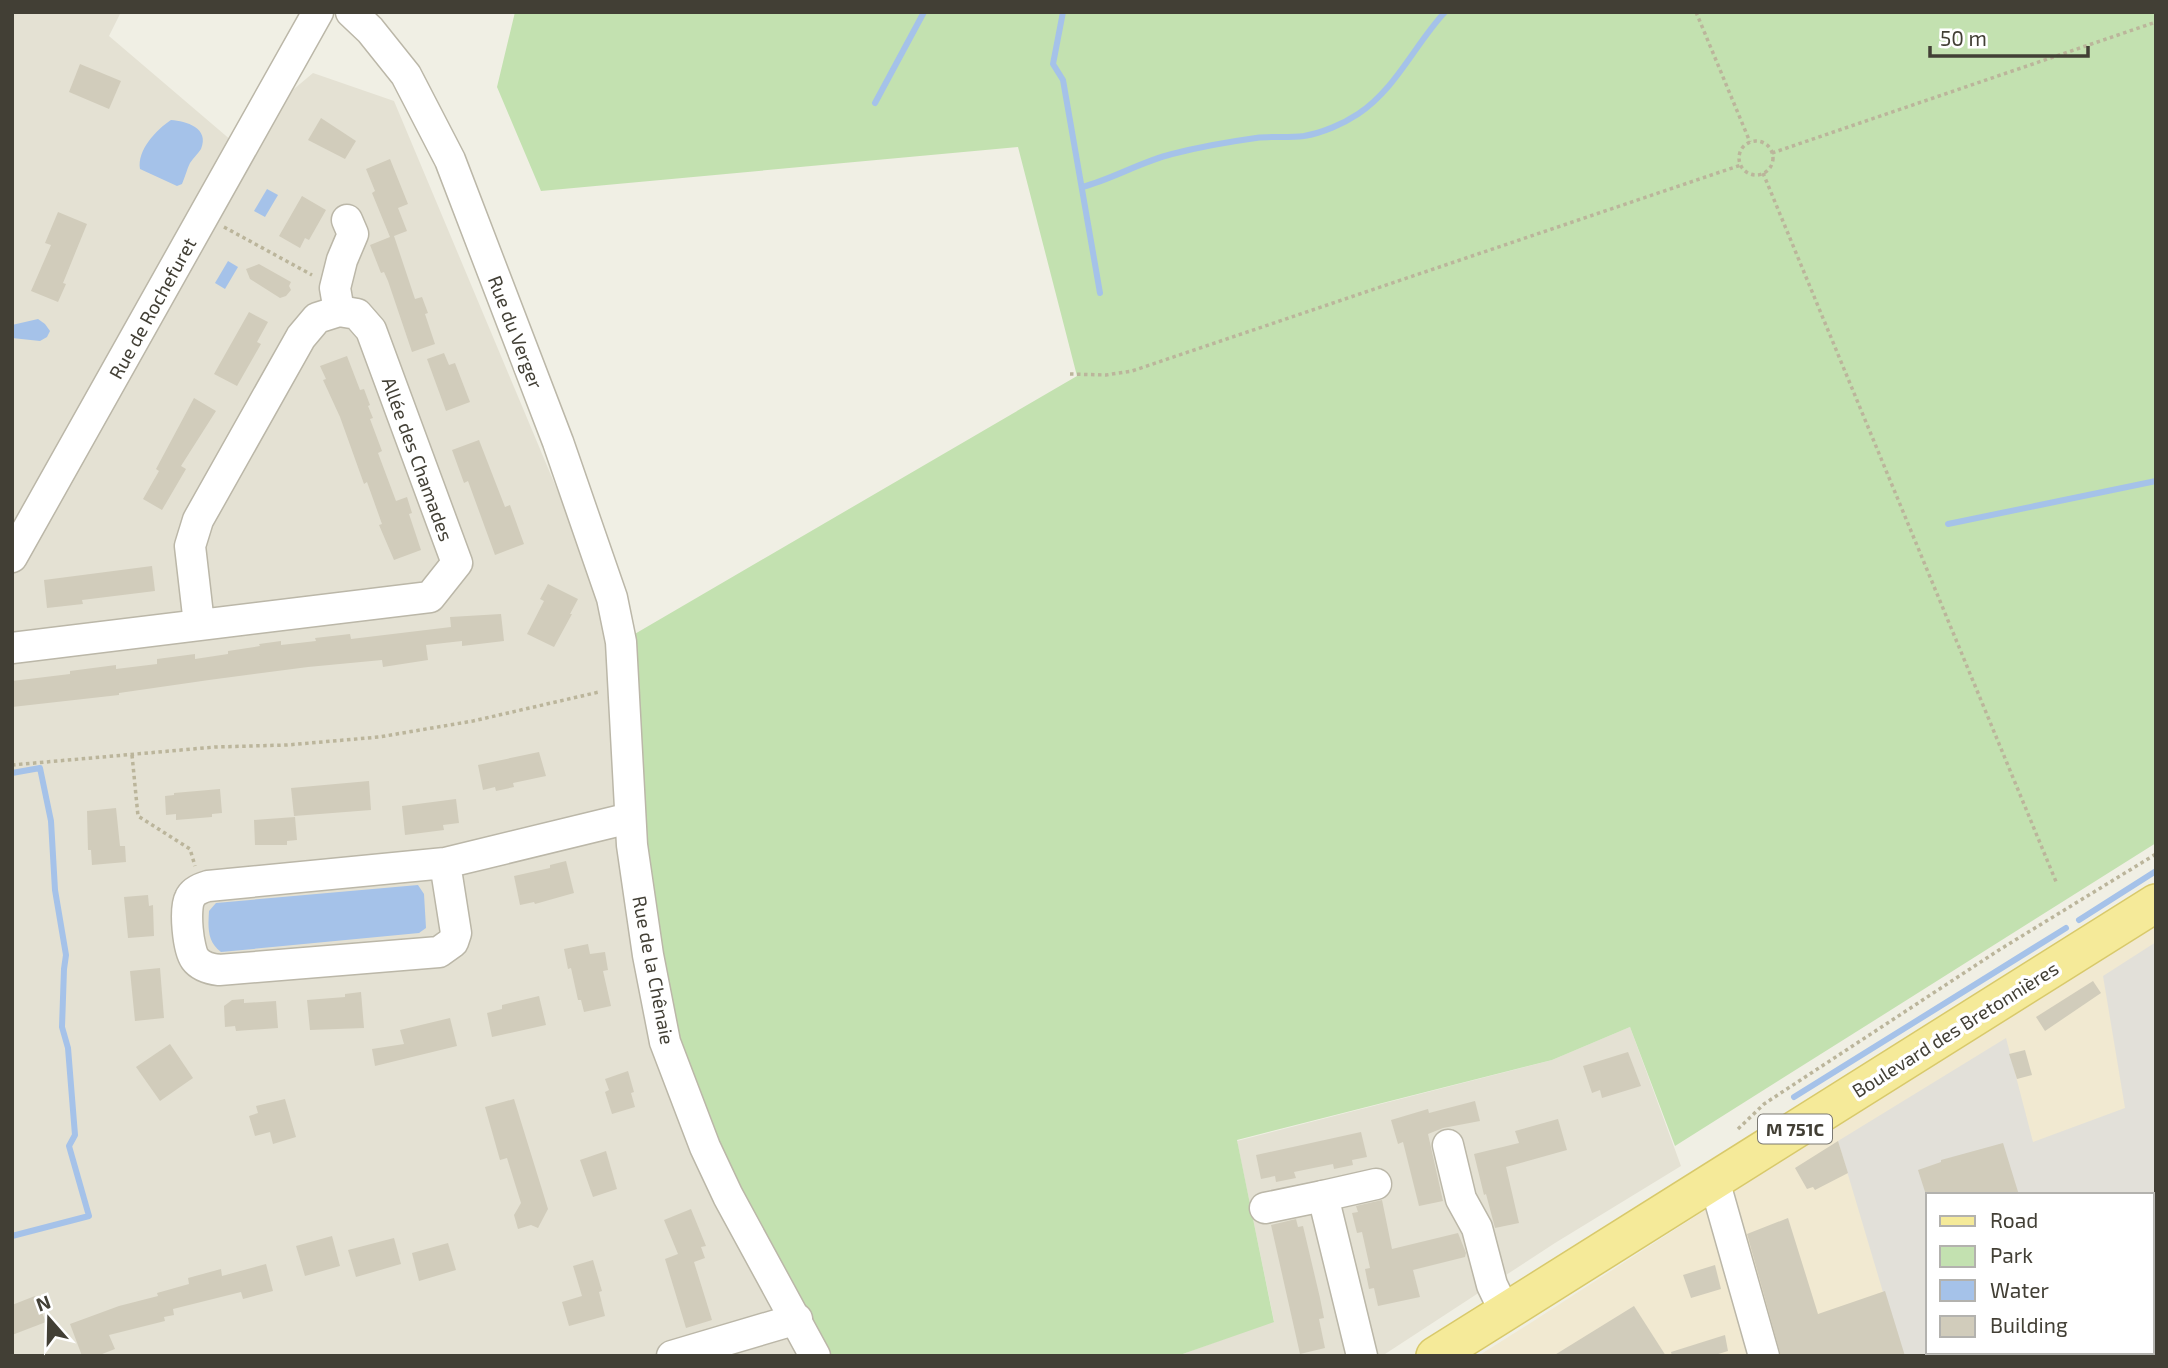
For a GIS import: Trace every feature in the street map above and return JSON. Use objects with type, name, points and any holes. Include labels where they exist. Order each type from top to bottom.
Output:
[{"type":"main road","name":"Boulevard des Bretonnières","points":[[1434,1356],[2156,903]]},
{"type":"street","name":"Rue de Rochefuret","points":[[290,58],[300,12]]},
{"type":"street","name":"Rue de Rochefuret","points":[[12,557],[318,12]]},
{"type":"street","name":"Rue du Verger","points":[[351,12],[370,30],[400,67],[450,160],[558,442],[612,598],[621,642],[625,682]]},
{"type":"street","points":[[199,624],[190,546],[198,520],[301,337],[337,299],[342,260],[353,233],[347,220]]},
{"type":"street","name":"Allée des Chamades","points":[[12,648],[430,597],[457,563],[371,330],[358,314],[337,299]]},
{"type":"street","name":"Rue de la Chênaie","points":[[625,682],[625,750],[630,818],[648,955],[665,1042],[705,1147],[728,1196],[815,1356]]},
{"type":"street","points":[[444,863],[456,933],[447,948],[427,955],[219,970],[208,968],[195,960],[192,953],[188,929],[190,898],[208,886],[444,863],[630,818]]},
{"type":"street","points":[[1448,1145],[1461,1199],[1477,1228],[1492,1285],[1505,1312]]},
{"type":"street","points":[[1714,1180],[1764,1356]]},
{"type":"street","points":[[1265,1208],[1376,1184]]},
{"type":"street","points":[[1323,1196],[1362,1356]]},
{"type":"street","points":[[672,1356],[797,1319]]},
{"type":"path","points":[[1696,12],[1750,142]]},
{"type":"path","points":[[1772,153],[2156,22]]},
{"type":"path","points":[[1750,142],[1761,142],[1770,148],[1772,164],[1763,173],[1749,173],[1741,165],[1739,160],[1742,149],[1750,142]]},
{"type":"path","points":[[1070,374],[1106,375],[1132,371],[1741,165]]},
{"type":"path","points":[[1763,173],[2057,884]]},
{"type":"path","points":[[216,223],[337,299]]},
{"type":"path","points":[[12,765],[412,733],[625,682]]},
{"type":"path","points":[[132,755],[138,816],[190,849],[200,889]]},
{"type":"path","name":"M 751C","points":[[1731,1136],[1764,1104],[1999,950],[2156,854]]},
{"type":"shaded area","points":[[12,12],[121,12],[109,36],[232,141],[313,73],[394,101],[621,642],[815,1356],[12,1356]]},
{"type":"shaded area","points":[[2156,918],[2156,1356],[1478,1356],[1532,1322]]},
{"type":"shaded area","points":[[2156,942],[2156,1267],[2154,1268],[2154,1193],[1926,1193],[1926,1354],[2039,1354],[1902,1356],[1838,1141],[2006,1038],[2033,1142],[2125,1108],[2103,976]]},
{"type":"shaded area","points":[[1630,1027],[1681,1166],[1555,1243],[1382,1356],[1177,1356],[1274,1321],[1237,1141],[1552,1060]]},
{"type":"green space","points":[[515,12],[2156,12],[2156,843],[1675,1146],[1630,1027],[1552,1060],[1237,1140],[1274,1322],[1177,1356],[815,1356],[665,1042],[621,642],[1077,376],[1018,147],[541,191],[497,87]]},
{"type":"water","points":[[171,120],[195,127],[203,142],[190,163],[182,184],[177,186],[140,169],[141,155],[145,148],[159,129]]},
{"type":"water","points":[[267,189],[278,195],[265,217],[254,211]]},
{"type":"water","points":[[228,261],[238,267],[225,289],[215,283]]},
{"type":"water","points":[[38,319],[50,331],[47,337],[40,341],[12,338],[12,325]]},
{"type":"water","points":[[418,885],[424,894],[426,928],[419,933],[221,952],[213,944],[209,934],[209,911],[216,903]]},
{"type":"building","points":[[80,64],[121,81],[109,109],[69,92]]},
{"type":"building","points":[[321,118],[356,141],[345,159],[308,140]]},
{"type":"building","points":[[390,159],[408,204],[398,208],[407,231],[394,236],[415,299],[422,297],[435,344],[412,352],[388,281],[384,272],[381,273],[370,245],[390,237],[372,193],[375,191],[366,169]]},
{"type":"building","points":[[302,196],[326,210],[309,240],[305,238],[300,248],[279,236]]},
{"type":"building","points":[[58,212],[87,224],[58,302],[31,291],[51,245],[45,243]]},
{"type":"building","points":[[259,264],[291,282],[291,290],[286,296],[280,298],[250,279],[246,269]]},
{"type":"building","points":[[249,312],[268,322],[257,342],[261,344],[237,386],[214,374]]},
{"type":"building","points":[[444,353],[449,365],[455,363],[470,402],[446,411],[427,359]]},
{"type":"building","points":[[347,356],[360,390],[364,389],[370,405],[368,406],[373,418],[370,419],[382,451],[378,453],[396,501],[407,497],[412,513],[409,514],[421,550],[394,560],[379,525],[382,524],[367,482],[364,484],[340,417],[323,380],[326,379],[320,366]]},
{"type":"building","points":[[194,398],[216,411],[181,466],[186,469],[162,510],[143,499]]},
{"type":"building","points":[[479,440],[505,507],[510,505],[524,544],[495,555],[468,481],[464,483],[452,450]]},
{"type":"building","points":[[152,566],[155,591],[82,600],[83,604],[47,608],[44,580]]},
{"type":"building","points":[[548,584],[578,599],[554,647],[527,634],[544,601],[540,599]]},
{"type":"building","points":[[501,614],[504,641],[462,646],[462,641],[426,645],[428,660],[383,667],[382,660],[308,667],[119,695],[12,707],[12,681],[116,665],[116,669],[157,664],[157,659],[195,654],[195,659],[281,641],[281,645],[350,634],[351,639],[451,627],[450,617]]},
{"type":"building","points":[[539,752],[546,776],[513,783],[514,787],[496,791],[495,787],[483,790],[478,765]]},
{"type":"building","points":[[369,781],[371,810],[294,816],[291,788]]},
{"type":"building","points":[[220,789],[222,813],[212,814],[212,817],[176,820],[176,814],[166,815],[165,796]]},
{"type":"building","points":[[456,799],[459,823],[443,825],[444,830],[405,835],[402,806]]},
{"type":"building","points":[[116,808],[120,846],[125,846],[126,862],[92,865],[91,850],[88,850],[87,811]]},
{"type":"building","points":[[295,817],[297,840],[287,841],[287,845],[255,845],[254,820]]},
{"type":"building","points":[[566,861],[574,893],[535,904],[520,905],[514,876],[550,868],[550,865]]},
{"type":"building","points":[[148,895],[149,906],[153,905],[154,936],[128,938],[124,897]]},
{"type":"building","points":[[588,944],[590,954],[605,952],[608,970],[603,971],[611,1006],[584,1012],[581,1000],[578,1000],[571,968],[568,969],[564,949]]},
{"type":"building","points":[[160,968],[164,1018],[135,1021],[130,971]]},
{"type":"building","points":[[2093,981],[2101,993],[2045,1031],[2036,1017]]},
{"type":"building","points":[[361,992],[364,1028],[310,1030],[307,1000],[345,997],[345,994]]},
{"type":"building","points":[[539,996],[546,1025],[492,1037],[487,1013],[502,1009],[502,1005]]},
{"type":"building","points":[[244,999],[244,1003],[276,1001],[278,1028],[236,1031],[235,1026],[225,1027],[224,1006],[232,1000]]},
{"type":"building","points":[[450,1018],[457,1046],[375,1066],[372,1049],[404,1044],[400,1030]]},
{"type":"building","points":[[170,1044],[193,1078],[160,1101],[136,1067]]},
{"type":"building","points":[[2025,1050],[2032,1075],[2017,1079],[2009,1054]]},
{"type":"building","points":[[1628,1052],[1641,1086],[1602,1098],[1600,1090],[1592,1093],[1583,1066]]},
{"type":"building","points":[[628,1071],[635,1107],[612,1114],[605,1092],[609,1090],[605,1079]]},
{"type":"building","points":[[285,1099],[296,1137],[273,1144],[270,1132],[255,1136],[249,1116],[258,1113],[256,1106]]},
{"type":"building","points":[[514,1099],[548,1209],[538,1228],[531,1225],[518,1229],[514,1215],[521,1203],[507,1158],[500,1160],[485,1107]]},
{"type":"building","points":[[1475,1101],[1480,1121],[1443,1128],[1428,1134],[1443,1201],[1419,1206],[1403,1142],[1398,1144],[1391,1120],[1428,1109],[1429,1113]]},
{"type":"building","points":[[1558,1119],[1567,1150],[1506,1167],[1519,1223],[1495,1228],[1474,1154],[1519,1143],[1515,1131]]},
{"type":"building","points":[[1361,1132],[1367,1157],[1352,1160],[1353,1165],[1334,1169],[1333,1164],[1294,1172],[1296,1178],[1276,1182],[1275,1176],[1261,1179],[1256,1155]]},
{"type":"building","points":[[1838,1141],[1848,1173],[1815,1190],[1813,1187],[1807,1189],[1795,1168]]},
{"type":"building","points":[[2003,1143],[2018,1193],[1926,1195],[1918,1170],[1941,1160]]},
{"type":"building","points":[[606,1151],[617,1189],[593,1197],[580,1160]]},
{"type":"building","points":[[1382,1200],[1392,1249],[1458,1233],[1466,1253],[1465,1257],[1413,1270],[1420,1297],[1378,1306],[1374,1288],[1369,1289],[1365,1269],[1370,1268],[1362,1232],[1357,1233],[1352,1213],[1358,1212],[1356,1206]]},
{"type":"building","points":[[691,1209],[706,1246],[701,1247],[705,1258],[694,1262],[712,1320],[686,1328],[665,1259],[678,1254],[664,1220]]},
{"type":"building","points":[[1788,1218],[1818,1314],[1885,1291],[1905,1356],[1781,1356],[1747,1234]]},
{"type":"building","points":[[1296,1219],[1298,1227],[1303,1226],[1320,1298],[1324,1318],[1319,1319],[1325,1348],[1300,1354],[1271,1225]]},
{"type":"building","points":[[332,1236],[340,1266],[305,1276],[296,1246]]},
{"type":"building","points":[[394,1238],[401,1264],[356,1277],[348,1250]]},
{"type":"building","points":[[448,1243],[456,1270],[419,1281],[412,1253]]},
{"type":"building","points":[[593,1260],[602,1291],[599,1292],[605,1316],[569,1326],[562,1302],[582,1296],[573,1266]]},
{"type":"building","points":[[266,1264],[273,1291],[243,1299],[241,1292],[173,1309],[174,1315],[164,1317],[165,1321],[109,1335],[115,1349],[97,1356],[82,1356],[70,1324],[189,1284],[188,1278],[221,1269],[222,1276]]},
{"type":"building","points":[[1715,1265],[1721,1289],[1691,1298],[1683,1275]]},
{"type":"building","points":[[35,1296],[46,1322],[12,1335],[12,1305]]},
{"type":"building","points":[[1634,1306],[1666,1356],[1553,1356]]},
{"type":"building","points":[[1725,1335],[1728,1351],[1712,1356],[1672,1356],[1671,1352]]},
{"type":"waterway","points":[[875,103],[924,12]]},
{"type":"waterway","points":[[1063,12],[1053,64],[1063,80],[1100,293]]},
{"type":"waterway","points":[[1082,187],[1182,151],[1256,138],[1304,136],[1339,125],[1358,114],[1383,92],[1445,12]]},
{"type":"waterway","points":[[1948,524],[2156,481]]},
{"type":"waterway","points":[[12,773],[40,768],[51,821],[55,890],[66,955],[62,1027],[68,1048],[75,1135],[69,1146],[89,1216],[12,1236]]},
{"type":"waterway","points":[[2079,920],[2156,871]]},
{"type":"waterway","points":[[1794,1097],[2066,928]]}]
